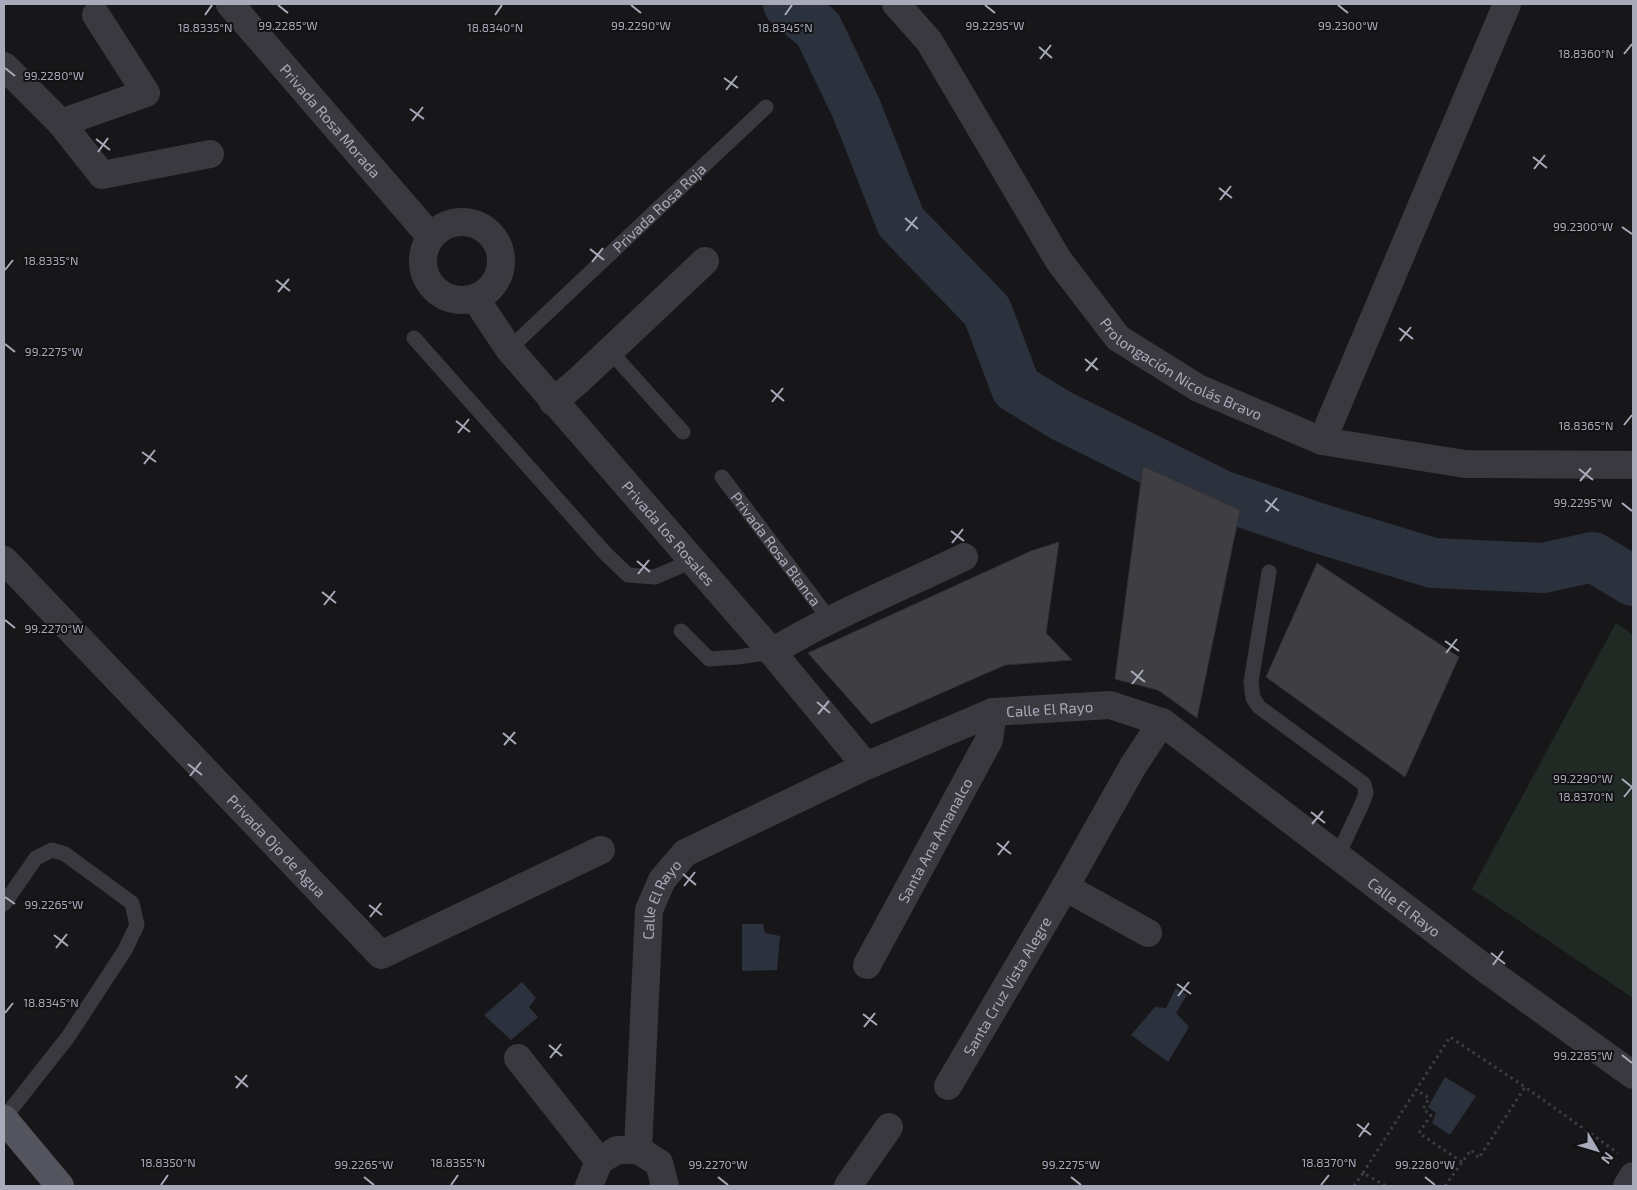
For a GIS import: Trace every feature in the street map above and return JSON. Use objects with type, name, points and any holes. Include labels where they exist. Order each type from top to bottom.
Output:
[{"type":"main road","points":[[4,1118],[60,1186]]},
{"type":"street","name":"Privada Rosa Morada","points":[[230,4],[431,237]]},
{"type":"street","name":"Prolongación Nicolás Bravo","points":[[896,4],[929,41],[1059,261],[1118,338],[1198,388],[1322,441],[1465,464],[1633,465]]},
{"type":"street","points":[[1322,441],[1507,4]]},
{"type":"street","points":[[61,122],[146,93],[96,15]]},
{"type":"street","points":[[4,66],[61,122],[102,175],[210,154]]},
{"type":"street","points":[[468,222],[487,230],[499,246],[500,267],[495,280],[492,286],[475,298],[455,300],[436,291],[425,275],[423,255],[431,237],[447,224],[468,222]]},
{"type":"street","points":[[553,402],[579,380],[705,261]]},
{"type":"street","name":"Privada los Rosales","points":[[475,298],[509,349],[553,402],[772,652],[866,766]]},
{"type":"street","name":"Privada Rosa Blanca","points":[[772,652],[830,620],[964,557]]},
{"type":"street","name":"Privada Ojo de Agua","points":[[4,560],[381,955],[601,850]]},
{"type":"street","name":"Calle El Rayo","points":[[638,1150],[649,910],[662,880],[685,853],[866,766],[993,712],[1110,705],[1162,722],[1491,973],[1633,1075]]},
{"type":"street","name":"Santa Ana Amanalco","points":[[867,965],[989,740],[993,712]]},
{"type":"street","name":"Santa Cruz Vista Alegre","points":[[948,1086],[1066,887],[1133,766],[1162,722]]},
{"type":"street","points":[[1066,887],[1148,933]]},
{"type":"street","points":[[518,1058],[599,1161]]},
{"type":"street","points":[[848,1186],[889,1127]]},
{"type":"street","points":[[589,1186],[599,1161],[617,1150],[638,1150],[659,1163],[665,1186]]},
{"type":"street","points":[[1627,1186],[1629,1167]]},
{"type":"lane","name":"Privada Rosa Roja","points":[[509,349],[766,107]]},
{"type":"lane","points":[[414,338],[606,554],[628,575],[655,577],[692,560]]},
{"type":"lane","points":[[610,351],[682,432]]},
{"type":"lane","name":"Privada Rosa Blanca","points":[[722,477],[830,620]]},
{"type":"lane","points":[[1270,572],[1251,682],[1253,698],[1259,707],[1364,784],[1366,793],[1362,804],[1337,856]]},
{"type":"lane","points":[[681,631],[709,659],[772,652]]},
{"type":"lane","points":[[4,904],[36,858],[52,850],[65,854],[132,903],[137,925],[125,950],[68,1037],[4,1118]]},
{"type":"path","points":[[1354,1186],[1450,1037],[1525,1087],[1629,1167]]},
{"type":"path","points":[[1445,1186],[1471,1150],[1479,1158],[1525,1087]]},
{"type":"path","points":[[1416,1090],[1429,1098],[1423,1109],[1431,1115],[1419,1133],[1462,1162]]},
{"type":"path","points":[[1363,1173],[1386,1186]]},
{"type":"shaded area","points":[[1616,623],[1633,635],[1633,998],[1472,889]]},
{"type":"shaded area","points":[[742,924],[763,924],[765,933],[780,936],[777,970],[742,971]]},
{"type":"shaded area","points":[[522,982],[536,998],[529,1007],[538,1017],[511,1040],[484,1015]]},
{"type":"shaded area","points":[[1176,988],[1187,995],[1176,1013],[1189,1027],[1168,1062],[1131,1035],[1155,1007],[1166,1008]]},
{"type":"shaded area","points":[[1445,1077],[1476,1096],[1450,1135],[1432,1123],[1436,1113],[1428,1107]]},
{"type":"building","points":[[1143,466],[1240,510],[1197,718],[1158,690],[1115,679]]},
{"type":"building","points":[[1059,542],[1046,633],[1072,660],[1005,665],[871,724],[808,653],[1031,551]]},
{"type":"building","points":[[1317,563],[1459,657],[1405,777],[1266,677]]},
{"type":"waterway","points":[[788,4],[818,29],[856,108],[901,222],[987,311],[1016,388],[1062,416],[1221,495],[1318,528],[1433,563],[1543,568],[1593,557],[1633,581]]}]
